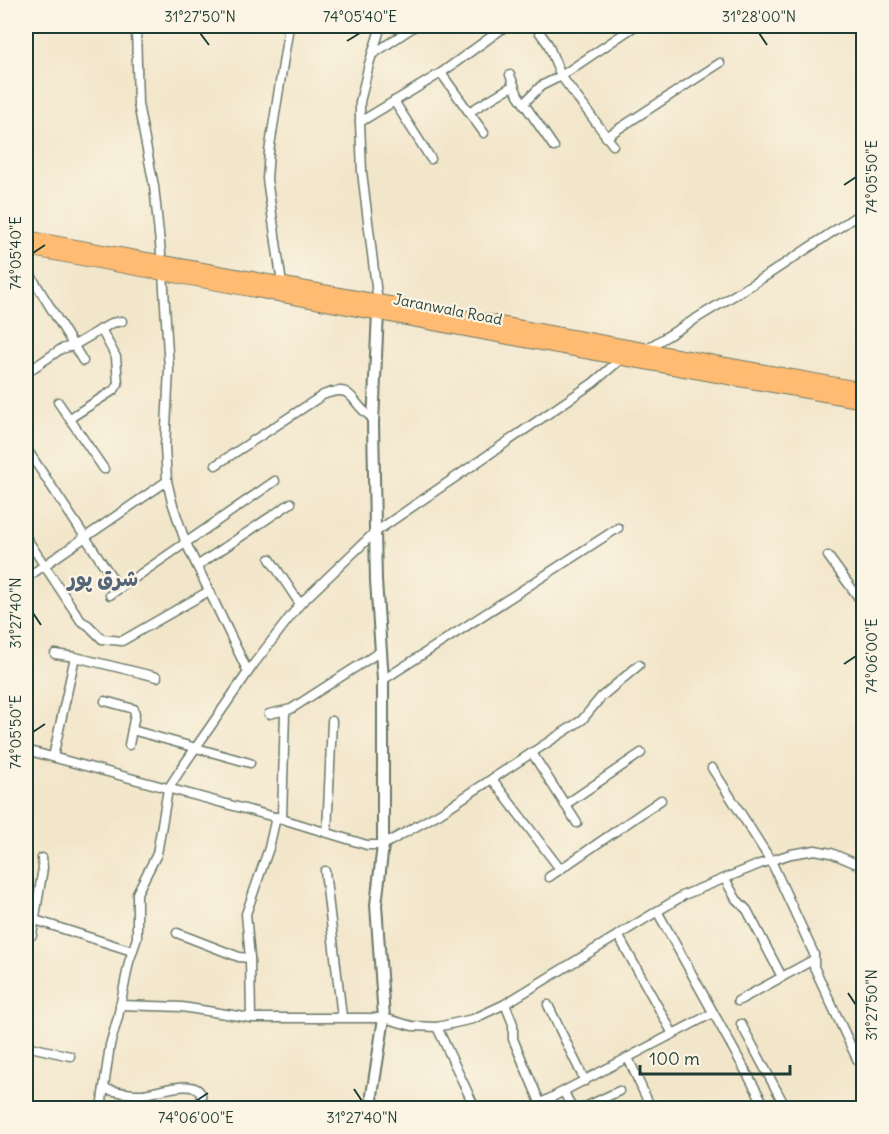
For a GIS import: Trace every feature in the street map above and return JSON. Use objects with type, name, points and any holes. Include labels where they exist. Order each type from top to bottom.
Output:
[{"type":"main road","name":"Jaranwala Road","points":[[26,238],[163,268],[378,308],[864,390]]},
{"type":"main road","name":"Jaranwala Road","points":[[26,248],[163,268]]},
{"type":"main road","name":"Jaranwala Road","points":[[378,308],[621,359],[864,401]]},
{"type":"street","points":[[136,26],[138,104],[154,186],[163,268],[169,369],[165,447],[167,481],[185,541],[249,672]]},
{"type":"street","points":[[281,277],[267,179],[269,152],[289,26]]},
{"type":"street","points":[[372,1108],[384,1018],[376,905],[383,845],[383,680],[374,533],[373,418],[378,308],[362,172],[360,102],[381,26]]},
{"type":"street","points":[[372,54],[415,26]]},
{"type":"street","points":[[360,122],[441,73],[506,26]]},
{"type":"street","points":[[535,26],[548,44],[561,76],[613,145]]},
{"type":"street","points":[[524,104],[541,86],[561,76],[635,26]]},
{"type":"street","points":[[606,136],[720,63]]},
{"type":"street","points":[[441,73],[484,134]]},
{"type":"street","points":[[510,75],[524,104],[554,147]]},
{"type":"street","points":[[469,112],[513,85]]},
{"type":"street","points":[[394,101],[431,159]]},
{"type":"street","points":[[642,351],[769,274],[864,211]]},
{"type":"street","points":[[26,248],[30,274],[82,361]]},
{"type":"street","points":[[26,373],[61,349],[73,346],[112,323],[123,321]]},
{"type":"street","points":[[70,418],[114,390],[118,384],[116,357],[101,329]]},
{"type":"street","points":[[101,1108],[110,1045],[137,938],[138,893],[157,854],[168,789],[196,748],[300,604],[374,533],[592,383],[621,359]]},
{"type":"street","points":[[216,465],[323,395],[336,390],[343,389],[348,392],[364,412],[373,418]]},
{"type":"street","points":[[58,402],[104,468]]},
{"type":"street","points":[[26,448],[119,588]]},
{"type":"street","points":[[26,578],[167,481]]},
{"type":"street","points":[[110,595],[275,481]]},
{"type":"street","points":[[197,566],[291,504]]},
{"type":"street","points":[[383,680],[618,528]]},
{"type":"street","points":[[27,539],[81,621],[102,639],[122,640],[209,591]]},
{"type":"street","points":[[828,556],[864,604]]},
{"type":"street","points":[[270,559],[300,604]]},
{"type":"street","points":[[269,714],[285,712],[381,651]]},
{"type":"street","points":[[55,654],[157,677]]},
{"type":"street","points":[[53,757],[75,657]]},
{"type":"street","points":[[26,750],[279,818],[368,845],[383,845],[440,813],[582,720],[601,697],[639,665]]},
{"type":"street","points":[[105,701],[134,709],[129,745]]},
{"type":"street","points":[[251,1018],[250,958],[246,914],[279,818],[285,712]]},
{"type":"street","points":[[327,833],[332,721]]},
{"type":"street","points":[[132,730],[250,763]]},
{"type":"street","points":[[532,753],[577,823]]},
{"type":"street","points":[[565,805],[641,753]]},
{"type":"street","points":[[712,768],[771,861],[814,954],[814,967],[864,1074]]},
{"type":"street","points":[[492,779],[560,869]]},
{"type":"street","points":[[549,877],[661,800]]},
{"type":"street","points":[[120,1005],[182,1007],[251,1018],[384,1018],[412,1026],[437,1027],[473,1019],[505,1004],[684,895],[771,861],[791,854],[815,850],[831,853],[864,867]]},
{"type":"street","points":[[32,935],[43,868],[42,858]]},
{"type":"street","points":[[325,871],[342,1017]]},
{"type":"street","points":[[725,879],[736,899],[747,910],[782,976]]},
{"type":"street","points":[[657,911],[766,1108]]},
{"type":"street","points":[[35,920],[132,951]]},
{"type":"street","points":[[177,933],[239,957],[250,958]]},
{"type":"street","points":[[618,935],[674,1034]]},
{"type":"street","points":[[738,1001],[813,960]]},
{"type":"street","points":[[505,1004],[513,1024],[513,1039],[542,1106],[713,1013]]},
{"type":"street","points":[[548,1005],[585,1081]]},
{"type":"street","points":[[741,1024],[786,1108]]},
{"type":"street","points":[[437,1027],[475,1108]]},
{"type":"street","points":[[26,1046],[70,1056]]},
{"type":"street","points":[[628,1058],[651,1108]]},
{"type":"street","points":[[104,1089],[142,1094],[171,1088],[194,1089],[201,1095],[202,1108]]},
{"type":"street","points":[[583,1108],[619,1091]]},
{"type":"street","points":[[564,1092],[572,1108]]},
{"type":"district","name":"شرق پور","points":[[103,578]]}]
